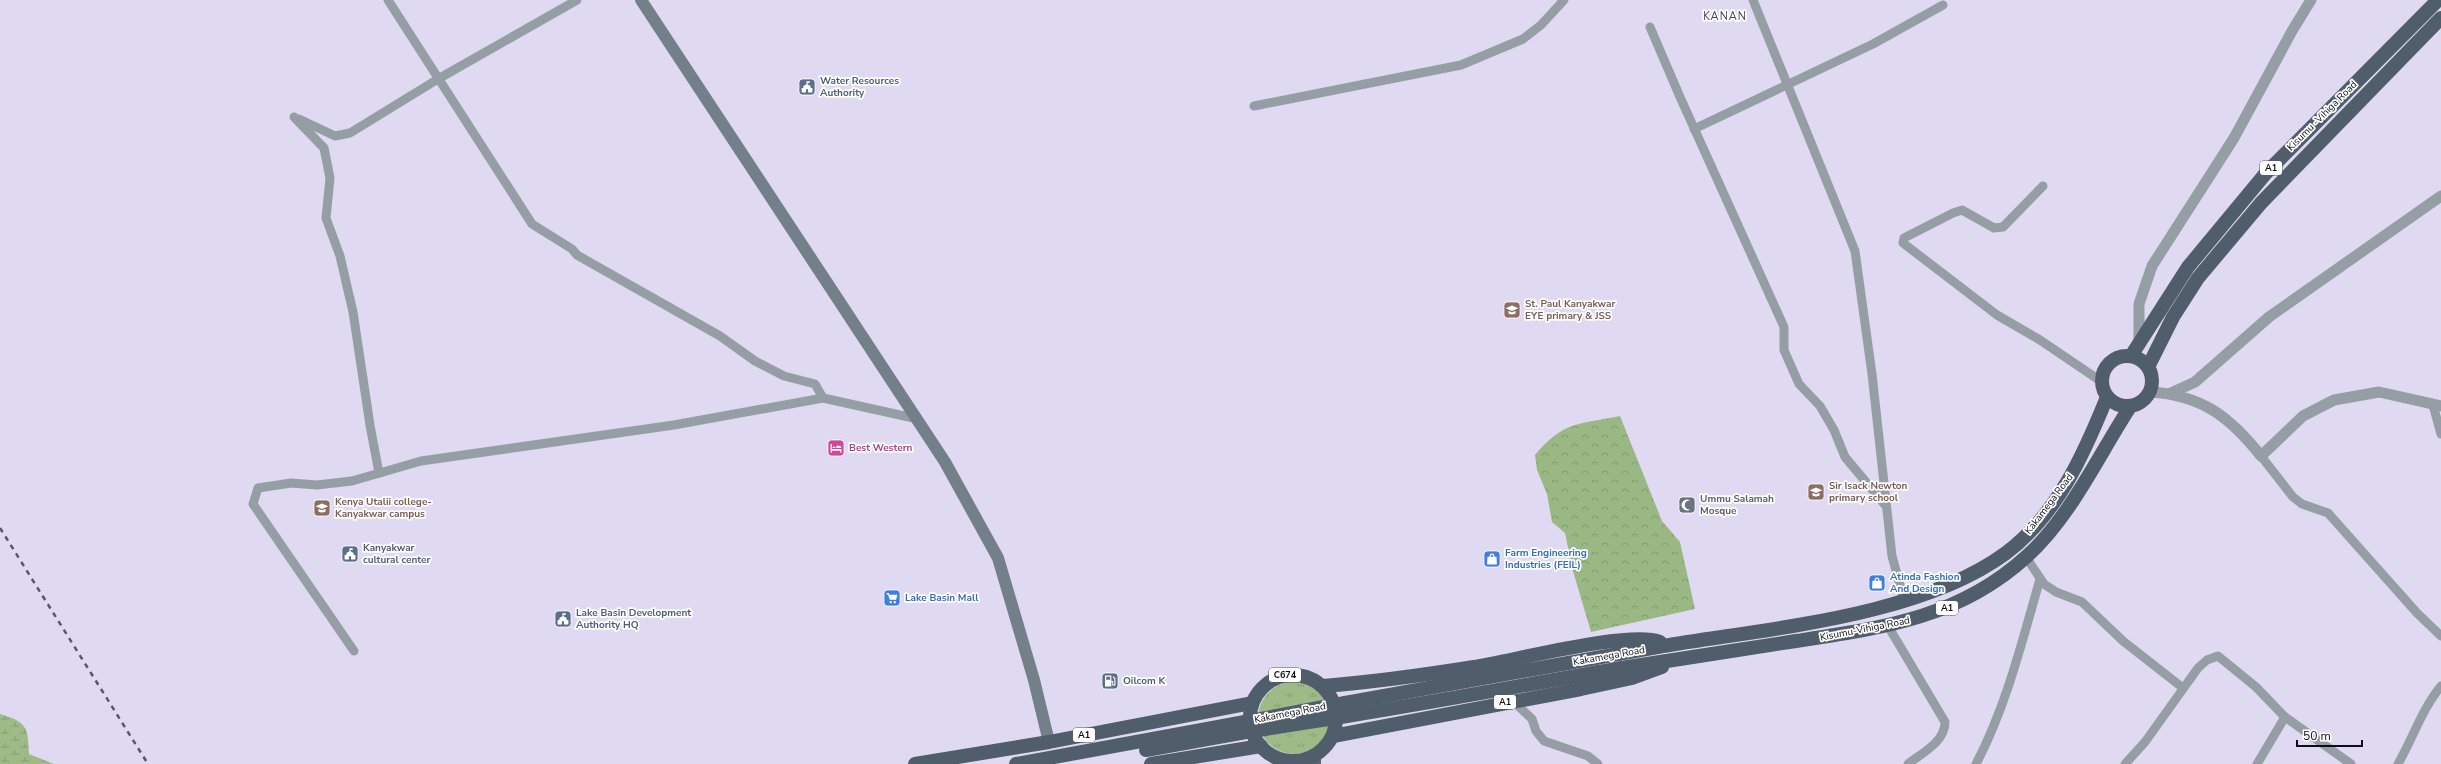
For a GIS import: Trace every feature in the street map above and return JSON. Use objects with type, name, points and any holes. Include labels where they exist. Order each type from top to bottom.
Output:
[{"type":"highway","name":"Kisumu -Vihiga Road","points":[[2130,356],[2188,267],[2266,173],[2438,0]]},
{"type":"highway","name":"Kisumu -Vihiga Road","points":[[2148,367],[2173,317],[2198,278],[2261,203],[2441,18]]},
{"type":"highway","points":[[2130,407],[2121,406],[2107,397],[2102,382],[2106,367],[2111,361],[2130,356],[2142,360],[2148,367],[2152,384],[2150,392]]},
{"type":"highway","name":"A1","points":[[2130,407],[2142,402],[2150,392]]},
{"type":"highway","name":"Kakamega Road","points":[[1016,764],[1668,645],[1846,616],[1934,592],[1979,570],[2006,552],[2029,532],[2070,479],[2087,447],[2107,397]]},
{"type":"highway","name":"Kisumu-Vihiga Road","points":[[1674,660],[1888,626],[1940,611],[1965,599],[1987,586],[2026,557],[2067,510],[2130,407]]},
{"type":"highway","name":"A1","points":[[1323,686],[1360,683],[1475,667],[1588,646],[1633,640],[1653,640],[1668,645]]},
{"type":"highway","name":"A1","points":[[1333,736],[1632,678],[1655,671],[1674,660]]},
{"type":"highway","name":"Kakamega Road","points":[[1059,764],[1246,732],[1481,695],[1674,660]]},
{"type":"highway","name":"C674","points":[[1252,703],[1261,688],[1272,680],[1284,675],[1305,676],[1323,686],[1331,696],[1336,709],[1336,723],[1333,736]]},
{"type":"highway","points":[[1252,703],[1251,726],[1255,739],[1275,757],[1288,763],[1314,760],[1333,736]]},
{"type":"highway","name":"A1","points":[[915,764],[1049,742],[1252,703]]},
{"type":"highway","points":[[1151,764],[1261,746]]},
{"type":"main road","points":[[641,0],[945,462],[998,558],[1034,680],[1049,742]]},
{"type":"street","points":[[388,0],[532,224],[572,249],[577,255],[720,336],[755,361],[784,376],[815,384],[822,398]]},
{"type":"street","points":[[379,473],[370,425],[353,312],[340,256],[326,218],[330,178],[324,148],[294,117],[335,136],[350,133],[438,79],[577,0]]},
{"type":"street","points":[[1254,106],[1461,65],[1523,39],[1542,25],[1564,0]]},
{"type":"street","points":[[1753,0],[1788,84],[1807,136],[1838,206],[1859,268],[1892,556],[1904,600]]},
{"type":"street","points":[[2139,341],[2139,304],[2152,266],[2234,138],[2292,31],[2314,2]]},
{"type":"street","points":[[1694,129],[1873,44],[1943,5]]},
{"type":"street","points":[[1650,26],[1694,129],[1784,327],[1784,350],[1798,384],[1820,406],[1834,430],[1845,457],[1886,506]]},
{"type":"street","points":[[2043,186],[2003,227],[1994,228],[1962,210],[1953,213],[1904,238],[1903,243],[1997,315],[2040,340],[2102,382]]},
{"type":"street","points":[[2171,394],[2195,382],[2269,317],[2441,196]]},
{"type":"street","points":[[2150,392],[2171,394],[2213,410],[2233,423],[2293,497],[2302,504],[2328,513],[2417,614],[2441,636]]},
{"type":"street","points":[[2261,456],[2303,416],[2334,400],[2380,392],[2437,405],[2441,434]]},
{"type":"street","points":[[354,651],[253,504],[258,488],[291,483],[317,485],[352,481],[421,461],[674,425],[822,398],[917,419]]},
{"type":"street","points":[[2026,557],[2040,580],[2056,592],[2082,602],[2123,641],[2183,688]]},
{"type":"street","points":[[1976,764],[1987,742],[2010,680],[2040,580]]},
{"type":"street","points":[[1888,626],[1945,722],[1944,731],[1937,742],[1908,764]]},
{"type":"street","points":[[2125,764],[2145,742],[2183,688],[2207,660],[2218,656],[2256,687],[2285,716],[2351,764]]},
{"type":"street","points":[[2398,764],[2411,742],[2421,716],[2441,686]]},
{"type":"street","points":[[1513,701],[1532,719],[1536,731],[1544,741],[1583,754],[1598,764]]},
{"type":"street","points":[[2257,764],[2285,716]]},
{"type":"green space","points":[[1620,416],[1662,521],[1680,542],[1695,609],[1591,632],[1573,571],[1565,533],[1552,522],[1547,494],[1537,470],[1535,455],[1554,436],[1564,430],[1583,423]]},
{"type":"green space","points":[[1287,682],[1301,682],[1320,692],[1330,711],[1330,725],[1320,744],[1301,754],[1287,754],[1268,744],[1258,725],[1258,711],[1268,692]]},
{"type":"green space","points":[[0,714],[16,720],[24,727],[28,737],[29,754],[54,764],[0,764]]},
{"type":"railway","points":[[0,528],[148,764]]},
{"type":"place","name":"Water Resources Authority","points":[[807,87]]},
{"type":"place","name":"St. Paul Kanyakwar EYE primary & JSS","points":[[1512,310]]},
{"type":"place","name":"Best Western","points":[[836,448]]},
{"type":"place","name":"Sir Isack Newton primary school","points":[[1816,492]]},
{"type":"place","name":"Ummu Salamah Mosque","points":[[1687,505]]},
{"type":"place","name":"Kenya Utalii college- Kanyakwar campus","points":[[322,508]]},
{"type":"place","name":"Kanyakwar cultural center","points":[[350,554]]},
{"type":"place","name":"Farm Engineering Industries (FEIL)","points":[[1492,559]]},
{"type":"place","name":"Atinda Fashion And Design","points":[[1877,583]]},
{"type":"place","name":"Lake Basin Mall","points":[[892,598]]},
{"type":"place","name":"Lake Basin Development Authority HQ","points":[[563,619]]},
{"type":"place","name":"Oilcom K","points":[[1110,681]]},
{"type":"district","name":"KANAN","points":[[1725,16]]}]
